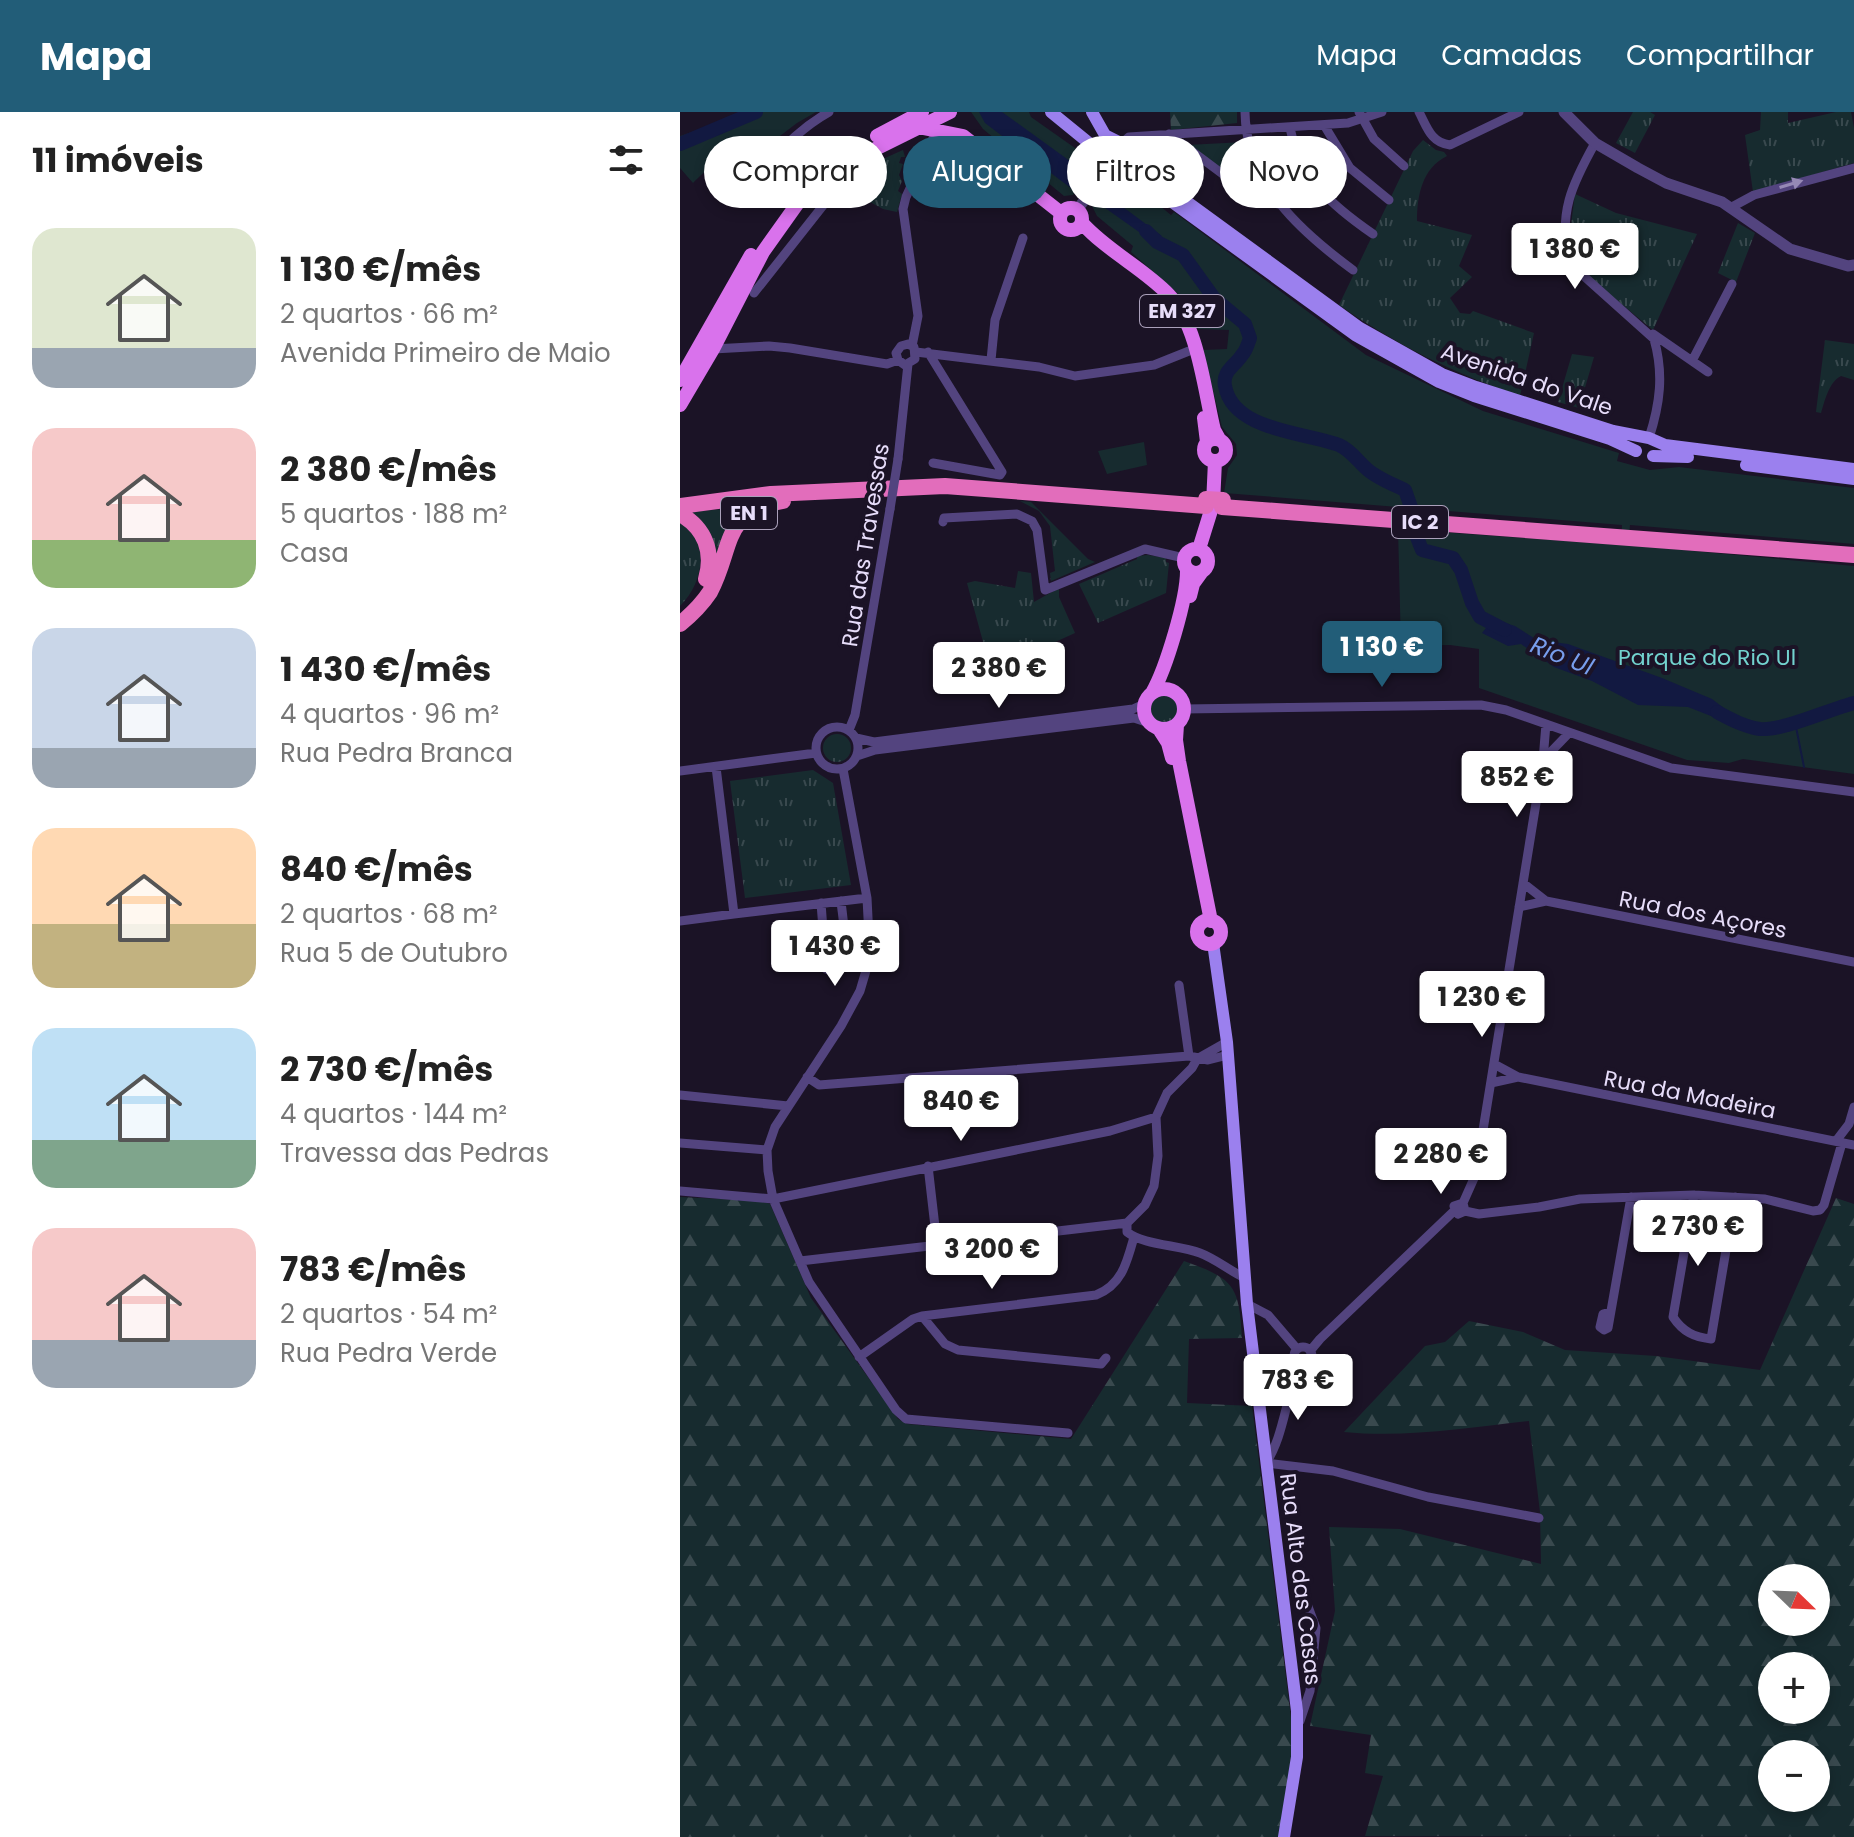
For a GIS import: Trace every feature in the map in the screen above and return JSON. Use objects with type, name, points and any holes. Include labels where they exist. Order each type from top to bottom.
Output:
[{"type":"highway","name":"IC 2","points":[[680,495],[865,478],[954,481],[1854,553]]},
{"type":"highway","name":"IC 2","points":[[680,506],[771,494],[958,486],[1214,503]]},
{"type":"highway","name":"EN 1","points":[[680,624],[691,616],[709,593],[735,528],[752,510],[780,502],[880,488]]},
{"type":"highway","name":"EN 1","points":[[680,514],[693,521],[703,534],[709,562],[701,589],[680,614]]},
{"type":"main road","points":[[886,136],[920,119],[950,112]]},
{"type":"main road","points":[[958,112],[963,136]]},
{"type":"main road","points":[[1051,112],[1080,136]]},
{"type":"main road","name":"Avenida do Vale","points":[[1092,112],[1108,136]]},
{"type":"main road","points":[[920,119],[937,130]]},
{"type":"main road","points":[[887,139],[920,119]]},
{"type":"main road","name":"EM 327","points":[[937,130],[963,136]]},
{"type":"main road","name":"EM 327","points":[[1051,205],[1061,213],[1060,224],[1066,230],[1079,216]]},
{"type":"main road","points":[[680,380],[770,222],[782,208]]},
{"type":"main road","points":[[680,405],[778,227],[793,208]]},
{"type":"main road","points":[[1061,213],[1070,208],[1079,216]]},
{"type":"main road","name":"Avenida do Vale","points":[[1180,208],[1355,335],[1439,382],[1474,396],[1610,439],[1636,451],[1637,443],[1650,443],[1854,469]]},
{"type":"main road","name":"Avenida do Vale","points":[[1201,208],[1360,328],[1442,374],[1650,443],[1676,456],[1854,479]]},
{"type":"main road","name":"EM 327","points":[[1079,216],[1175,314],[1189,351],[1207,432],[1213,440],[1224,443],[1226,450],[1222,459],[1215,461],[1213,504],[1199,549],[1208,560],[1207,568],[1191,567]]},
{"type":"main road","name":"EM 327","points":[[1079,216],[1182,310],[1190,330],[1214,430],[1213,440]]},
{"type":"main road","points":[[1191,567],[1191,550],[1199,549]]},
{"type":"main road","name":"EM 327","points":[[1184,709],[1170,678],[1193,584],[1191,567]]},
{"type":"main road","name":"EM 327","points":[[1148,699],[1159,681],[1191,567]]},
{"type":"main road","points":[[1176,693],[1164,689],[1148,699],[1144,711],[1168,743],[1208,921]]},
{"type":"main road","points":[[1184,709],[1177,725],[1176,740],[1208,921]]},
{"type":"main road","points":[[1154,726],[1177,725]]},
{"type":"main road","points":[[1208,921],[1199,928],[1198,935],[1202,942],[1213,943]]},
{"type":"main road","name":"Rua Alto das Casas","points":[[1213,943],[1228,1048],[1247,1304],[1298,1725],[1296,1772],[1284,1837]]},
{"type":"street","points":[[796,136],[829,112]]},
{"type":"street","points":[[1245,112],[1247,136]]},
{"type":"street","points":[[1142,136],[1348,123],[1360,116],[1380,112]]},
{"type":"street","points":[[1419,112],[1433,139],[1445,145],[1519,112]]},
{"type":"street","points":[[1564,112],[1595,143],[1666,183],[1718,200],[1790,249],[1852,268]]},
{"type":"street","points":[[1572,112],[1597,139],[1669,177],[1677,185]]},
{"type":"street","points":[[1360,116],[1374,139],[1404,166]]},
{"type":"street","points":[[1324,125],[1350,168],[1389,200]]},
{"type":"street","points":[[1290,128],[1294,148],[1315,185],[1338,210],[1373,234]]},
{"type":"street","points":[[713,349],[769,346],[887,364],[898,360],[908,364],[914,361],[918,316],[903,209],[937,130]]},
{"type":"street","points":[[1169,134],[1220,172]]},
{"type":"street","points":[[1595,143],[1568,197],[1565,216],[1568,262],[1654,339],[1660,390],[1650,443]]},
{"type":"street","points":[[1730,208],[1754,195],[1854,168]]},
{"type":"street","points":[[754,293],[821,208]]},
{"type":"street","points":[[1079,216],[1085,208]]},
{"type":"street","points":[[1283,208],[1309,237],[1353,270]]},
{"type":"street","points":[[991,360],[995,320],[1023,238]]},
{"type":"street","points":[[1692,361],[1732,284]]},
{"type":"street","points":[[1646,332],[1708,372]]},
{"type":"street","points":[[898,360],[896,353],[905,344],[928,352],[1039,367],[1075,376],[1154,365],[1189,351]]},
{"type":"street","points":[[928,352],[1002,472],[1000,475],[933,463]]},
{"type":"street","name":"Rua das Travessas","points":[[857,756],[859,748],[853,734],[857,700],[898,459],[908,364]]},
{"type":"street","points":[[943,522],[944,518],[1017,514],[1032,521],[1037,530],[1045,590],[1145,549],[1191,567]]},
{"type":"street","points":[[1148,699],[1133,709],[874,742],[838,726],[826,730],[817,740],[816,753],[829,768],[843,769],[857,756],[875,750],[1134,718],[1154,726]]},
{"type":"street","points":[[1184,709],[1459,704],[1506,710],[1671,768],[1854,792]]},
{"type":"street","points":[[1539,1518],[1428,1497],[1333,1471],[1266,1463],[1273,1452],[1294,1379],[1301,1364],[1311,1360],[1310,1351],[1461,1208],[1475,1176],[1543,760],[1546,724]]},
{"type":"street","points":[[1543,760],[1569,733]]},
{"type":"street","points":[[680,771],[816,753]]},
{"type":"street","points":[[716,767],[734,914]]},
{"type":"street","points":[[843,769],[867,898],[870,957],[860,991],[841,1026],[775,1127],[767,1150],[773,1199],[819,1300],[896,1410],[906,1419],[1068,1433]]},
{"type":"street","name":"Rua dos Açores","points":[[1523,883],[1546,901]]},
{"type":"street","points":[[680,921],[867,898]]},
{"type":"street","points":[[821,903],[826,969],[834,972],[841,962],[845,939],[841,901]]},
{"type":"street","name":"Rua dos Açores","points":[[1519,907],[1546,901],[1854,962]]},
{"type":"street","points":[[800,1261],[1127,1223],[1145,1205],[1154,1186],[1158,1156],[1156,1117],[1167,1093],[1192,1068],[1193,1058],[1179,985]]},
{"type":"street","points":[[807,1077],[819,1085],[1193,1058],[1228,1048]]},
{"type":"street","name":"Rua da Madeira","points":[[1494,1064],[1518,1077],[1846,1144]]},
{"type":"street","name":"Rua da Madeira","points":[[1491,1083],[1518,1077]]},
{"type":"street","points":[[680,1095],[788,1106]]},
{"type":"street","points":[[1461,1208],[1479,1214],[1580,1199],[1694,1195],[1765,1199],[1820,1210],[1846,1144],[1854,1107]]},
{"type":"street","points":[[680,1191],[773,1199],[1110,1131],[1156,1117]]},
{"type":"street","points":[[1846,1144],[1849,1124]]},
{"type":"street","points":[[680,1143],[767,1150]]},
{"type":"street","points":[[928,1166],[937,1244]]},
{"type":"street","points":[[1694,1195],[1673,1317],[1679,1327],[1694,1337],[1711,1339],[1735,1197]]},
{"type":"street","points":[[1610,1312],[1631,1197]]},
{"type":"street","points":[[1127,1223],[1127,1232],[1134,1237],[1202,1254],[1245,1278]]},
{"type":"street","points":[[859,1357],[922,1316],[1096,1295],[1107,1291],[1125,1268],[1134,1237]]},
{"type":"street","points":[[1247,1304],[1268,1315],[1297,1349]]},
{"type":"street","points":[[922,1316],[945,1344],[958,1350],[1101,1364],[1106,1358]]},
{"type":"street","points":[[1301,1364],[1294,1356],[1297,1349],[1303,1347],[1310,1351]]},
{"type":"street","points":[[1298,1725],[1310,1691],[1316,1628],[1306,1601]]},
{"type":"green space","points":[[750,112],[816,112],[780,136],[704,136],[704,172],[693,183],[680,168],[680,136]]},
{"type":"green space","points":[[971,112],[1029,112],[1031,117],[1067,142],[1067,196],[1051,185],[1051,136],[991,136]]},
{"type":"green space","points":[[1170,112],[1237,112],[1237,123],[1171,130]]},
{"type":"green space","points":[[1633,112],[1655,115],[1635,153],[1616,143]]},
{"type":"green space","points":[[1761,112],[1788,112],[1788,123],[1836,112],[1851,112],[1854,163],[1753,192],[1745,135],[1760,130]]},
{"type":"green space","points":[[1423,140],[1447,156],[1427,175],[1418,202],[1417,221],[1472,235],[1459,266],[1472,277],[1450,298],[1460,313],[1470,314],[1473,311],[1534,333],[1520,396],[1426,357],[1339,305],[1413,151]]},
{"type":"green space","points":[[1220,143],[1220,169],[1204,157],[1204,144]]},
{"type":"green space","points":[[903,150],[899,163],[903,164],[899,175],[902,181],[898,191],[902,194],[897,212],[881,208],[887,208],[887,157]]},
{"type":"green space","points":[[1575,194],[1616,213],[1697,234],[1653,330],[1573,264],[1568,248]]},
{"type":"green space","name":"Parque do Rio Ul","points":[[1093,208],[1162,208],[1171,215],[1174,212],[1366,355],[1483,411],[1619,453],[1617,461],[1650,470],[1679,467],[1854,488],[1854,544],[1630,525],[1628,545],[1854,566],[1854,774],[1743,759],[1729,763],[1687,760],[1479,688],[1479,649],[1450,645],[1401,646],[1398,529],[1621,545],[1622,525],[1224,493],[1228,468],[1237,455],[1236,444],[1222,427],[1203,350],[1227,349],[1229,330],[1198,329],[1185,300],[1131,252],[1133,246],[1097,216]]},
{"type":"green space","points":[[1738,223],[1755,233],[1736,282],[1718,273]]},
{"type":"green space","points":[[1825,340],[1854,344],[1854,380],[1841,376],[1833,382],[1821,413],[1816,412]]},
{"type":"green space","points":[[1572,354],[1594,357],[1579,408],[1558,402]]},
{"type":"green space","points":[[1144,442],[1147,465],[1107,474],[1098,451]]},
{"type":"green space","points":[[1020,501],[1031,502],[1088,559],[1095,562],[1051,581],[1050,573],[1055,571],[1050,526],[1039,511]]},
{"type":"green space","points":[[748,507],[712,575],[690,512]]},
{"type":"green space","points":[[680,519],[696,538],[701,561],[694,586],[680,606]]},
{"type":"green space","points":[[1137,556],[1166,558],[1169,563],[1166,593],[1098,623],[1079,584],[1137,559]]},
{"type":"green space","points":[[1018,571],[1031,573],[1034,602],[1059,588],[1059,597],[1075,633],[991,671],[967,583],[975,581],[1015,588]]},
{"type":"green space","points":[[1164,695],[1174,700],[1179,710],[1174,720],[1164,725],[1154,720],[1149,710],[1154,700]]},
{"type":"green space","points":[[837,734],[847,738],[851,748],[847,758],[837,762],[827,758],[823,748],[827,738]]},
{"type":"green space","points":[[813,770],[833,783],[851,885],[745,898],[730,781]]},
{"type":"green space","points":[[680,1197],[770,1204],[811,1298],[898,1419],[907,1424],[1071,1439],[1184,1261],[1214,1273],[1231,1287],[1239,1307],[1242,1338],[1189,1339],[1187,1403],[1252,1406],[1291,1718],[1291,1758],[1279,1837],[680,1837]]},
{"type":"green space","points":[[1836,1198],[1854,1204],[1854,1837],[1365,1836],[1383,1776],[1365,1773],[1371,1735],[1310,1726],[1335,1611],[1329,1527],[1400,1529],[1541,1564],[1540,1512],[1529,1421],[1413,1433],[1344,1432],[1425,1346],[1445,1342],[1469,1321],[1523,1332],[1565,1350],[1656,1356],[1760,1370]]},
{"type":"water","points":[[979,112],[1002,112],[1035,136],[1002,136],[985,123]]},
{"type":"water","points":[[1051,147],[1067,159],[1067,185],[1051,173]]},
{"type":"water","points":[[1105,208],[1124,208],[1162,236],[1156,244]]},
{"type":"water","points":[[1493,619],[1515,626],[1537,640],[1568,644],[1712,699],[1733,715],[1734,721],[1721,720],[1688,707],[1638,705],[1592,681],[1554,667],[1521,644],[1508,646],[1482,633]]},
{"type":"waterway","name":"Rio Ul","points":[[680,144],[756,112]]},
{"type":"waterway","name":"Rio Ul","points":[[1146,231],[1157,242],[1183,255],[1214,298],[1245,324],[1250,338],[1248,345],[1227,372],[1225,381],[1231,401],[1241,412],[1272,428],[1339,445],[1372,473],[1405,490],[1412,510]]},
{"type":"waterway","name":"Rio Ul","points":[[1413,527],[1422,550],[1453,558],[1480,617],[1505,630]]},
{"type":"waterway","name":"Rio Ul","points":[[1717,712],[1749,726],[1770,729],[1854,703]]},
{"type":"waterway","points":[[1795,722],[1804,767]]}]
